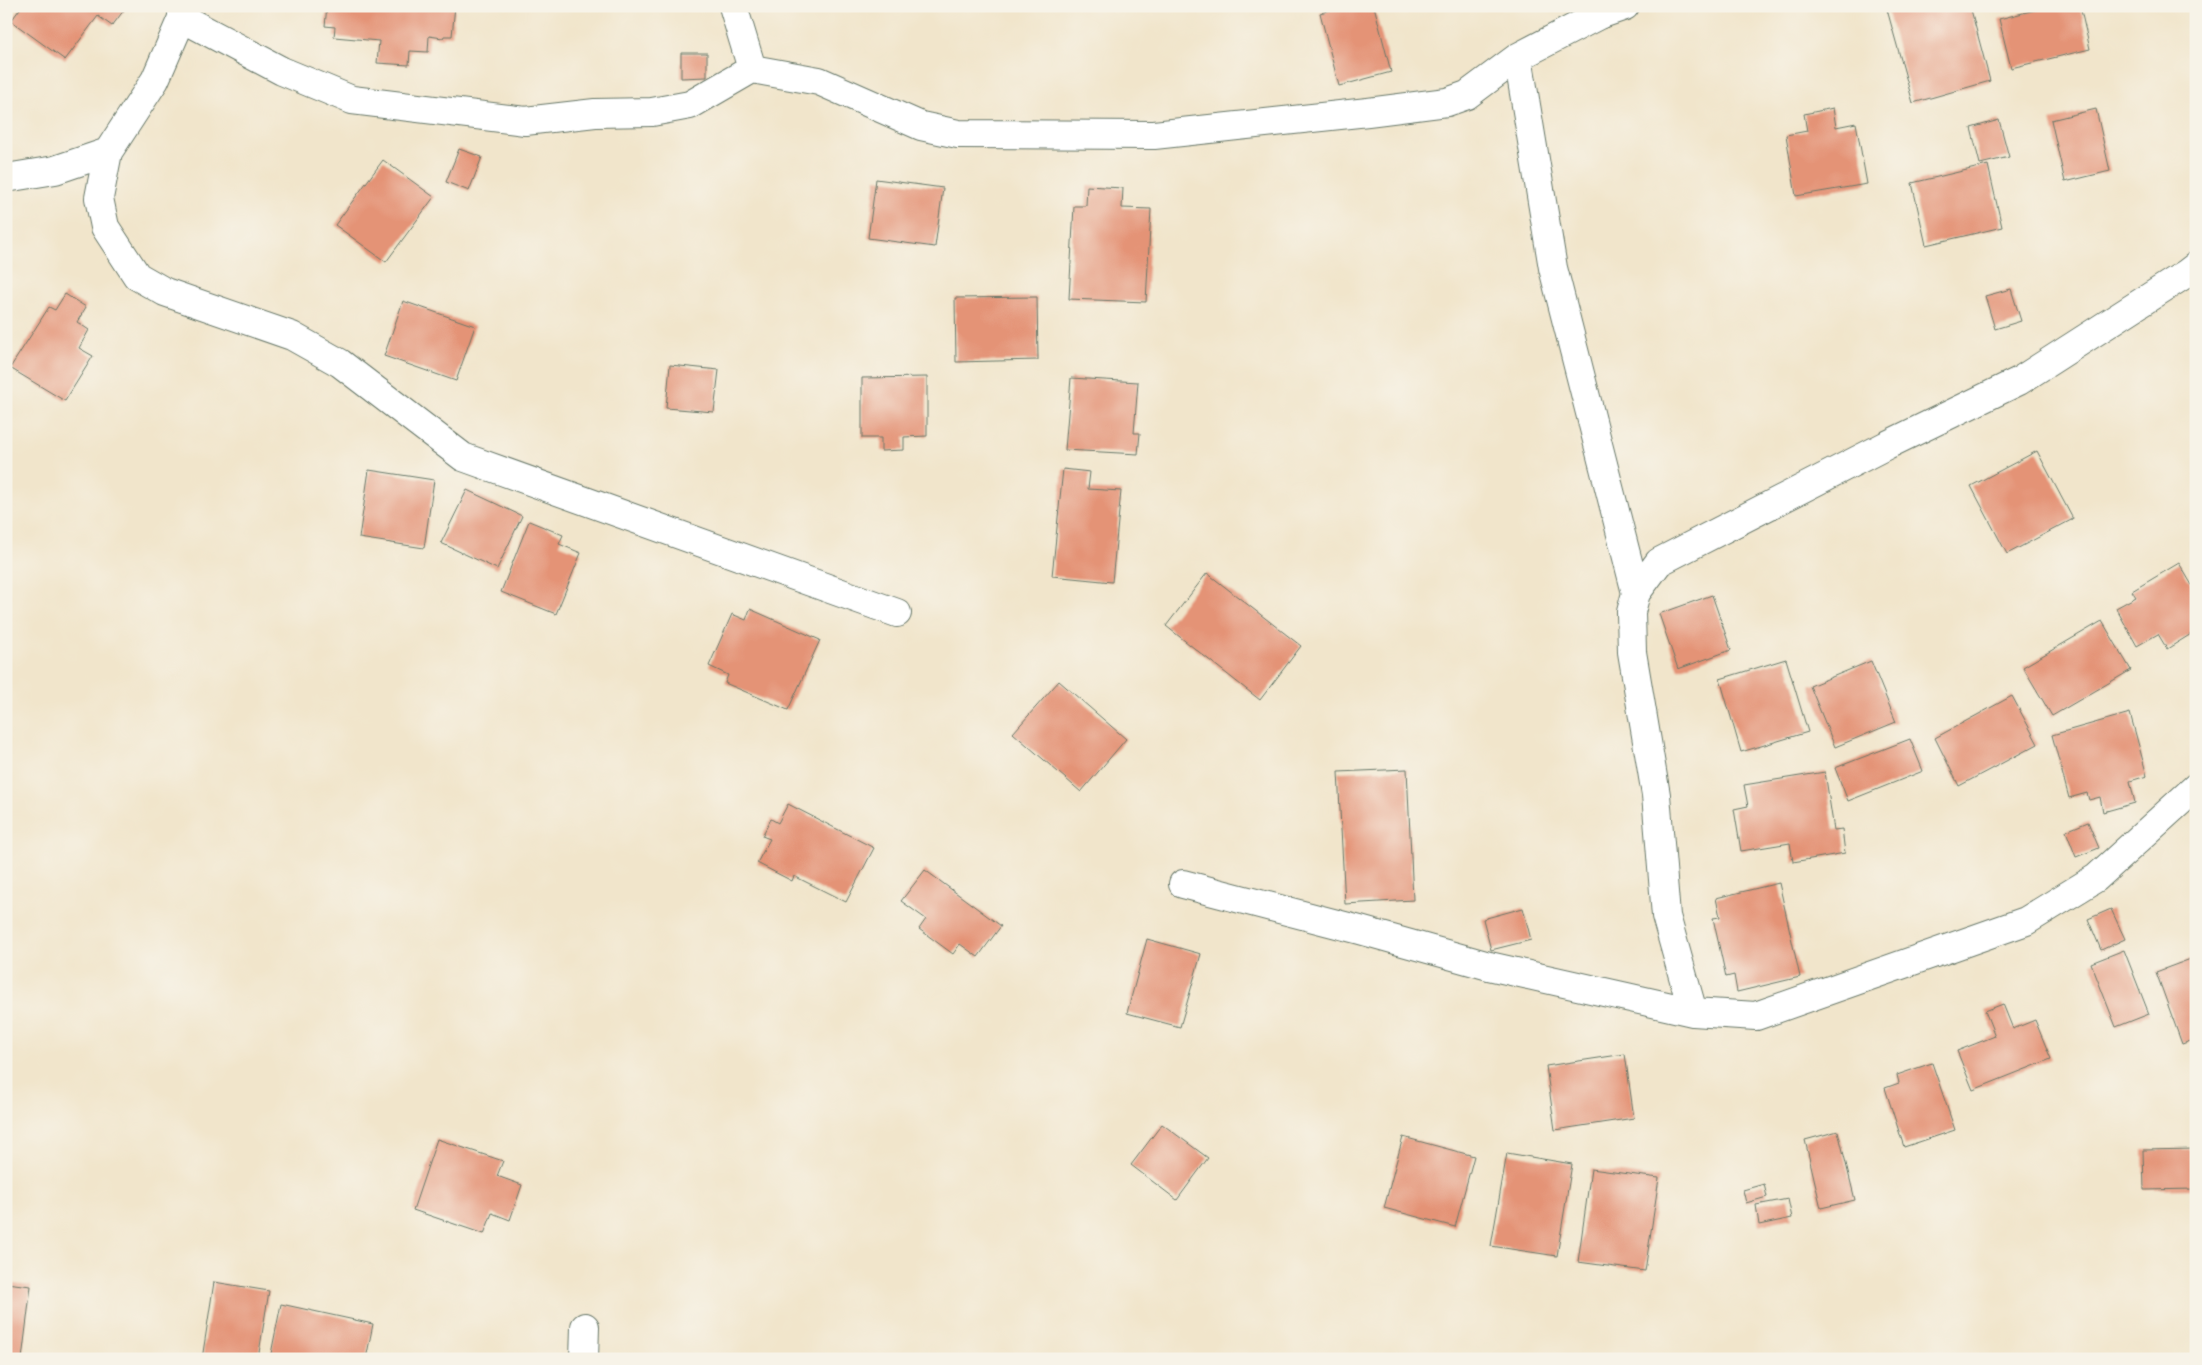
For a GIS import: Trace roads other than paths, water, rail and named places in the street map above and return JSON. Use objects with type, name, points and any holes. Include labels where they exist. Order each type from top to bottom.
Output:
[{"type":"street","points":[[733,6],[752,70]]},
{"type":"street","points":[[897,613],[464,457],[340,363],[292,336],[165,292],[137,276],[105,227],[99,198],[108,152],[155,80],[182,12],[282,71],[352,100],[525,121],[604,112],[652,112],[690,105],[752,70],[819,81],[921,126],[958,134],[1154,135],[1447,102],[1467,95],[1518,56],[1598,15],[1625,6]]},
{"type":"street","points":[[1518,56],[1553,268],[1636,593]]},
{"type":"street","points":[[6,178],[55,170],[108,152]]},
{"type":"street","points":[[1693,1012],[1666,916],[1656,795],[1632,652],[1631,612],[1636,593],[1659,562],[1887,445],[2019,381],[2196,266]]},
{"type":"street","points":[[1183,884],[1489,966],[1693,1012],[1756,1016],[2026,921],[2096,878],[2196,787]]},
{"type":"street","points":[[584,1359],[585,1327]]}]
